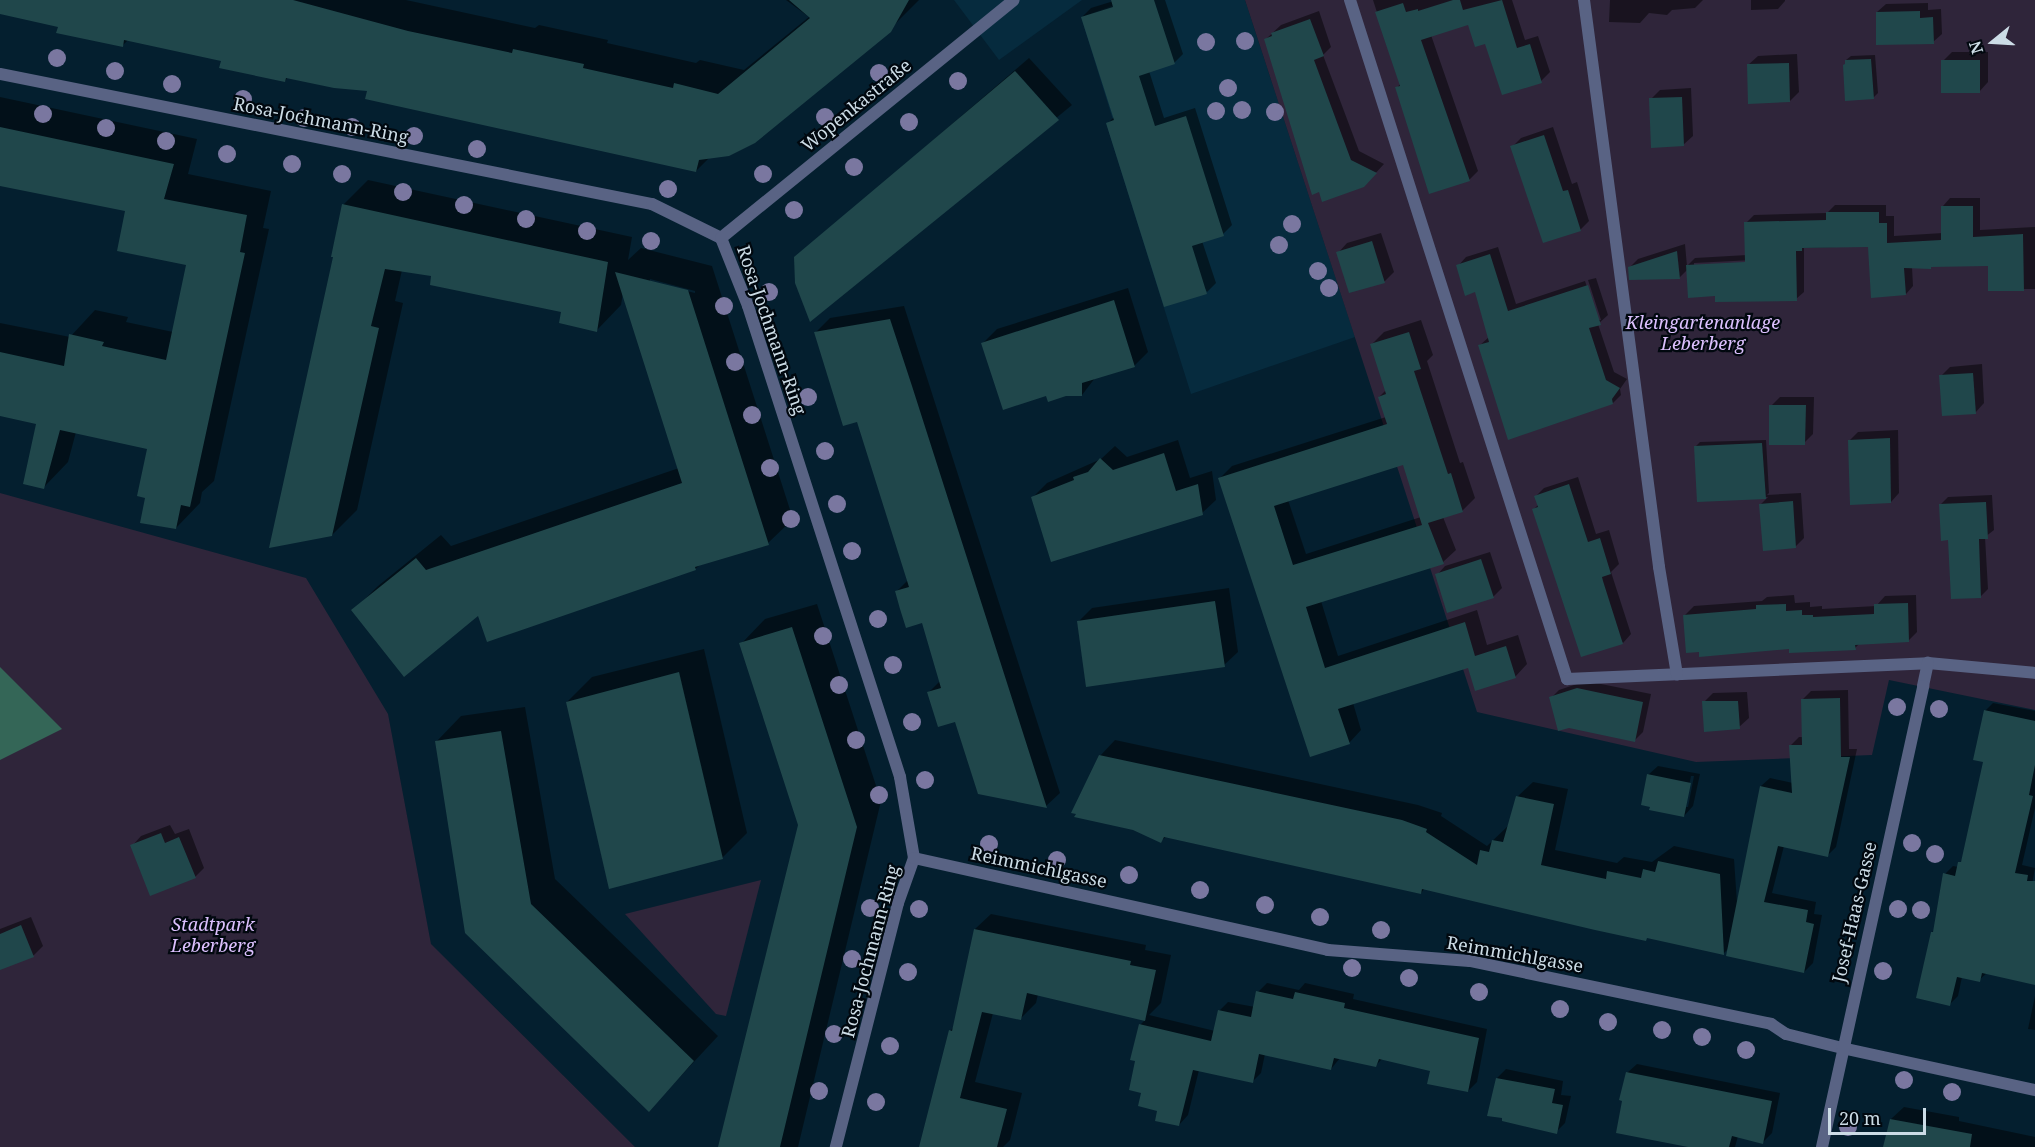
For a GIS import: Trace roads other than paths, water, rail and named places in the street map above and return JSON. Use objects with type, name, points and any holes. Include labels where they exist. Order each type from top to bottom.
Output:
[{"type":"street","name":"Wopenkastraße","points":[[721,238],[1014,0]]},
{"type":"street","points":[[1350,0],[1567,680],[1928,663],[2035,673]]},
{"type":"street","points":[[1584,0],[1659,567],[1677,674]]},
{"type":"street","name":"Rosa-Jochmann-Ring","points":[[0,74],[652,204],[721,238],[748,306],[900,777],[914,858],[898,903],[836,1147]]},
{"type":"street","name":"Josef-Haas-Gasse","points":[[1822,1147],[1928,663]]},
{"type":"street","name":"Reimmichlgasse","points":[[914,858],[1328,950],[1470,961],[1771,1024],[1786,1034],[1842,1048],[2035,1089]]},
{"type":"park label","name":"Kleingartenanlage Leberberg","points":[[1703,333]]},
{"type":"park label","name":"Stadtpark Leberberg","points":[[213,935]]}]
